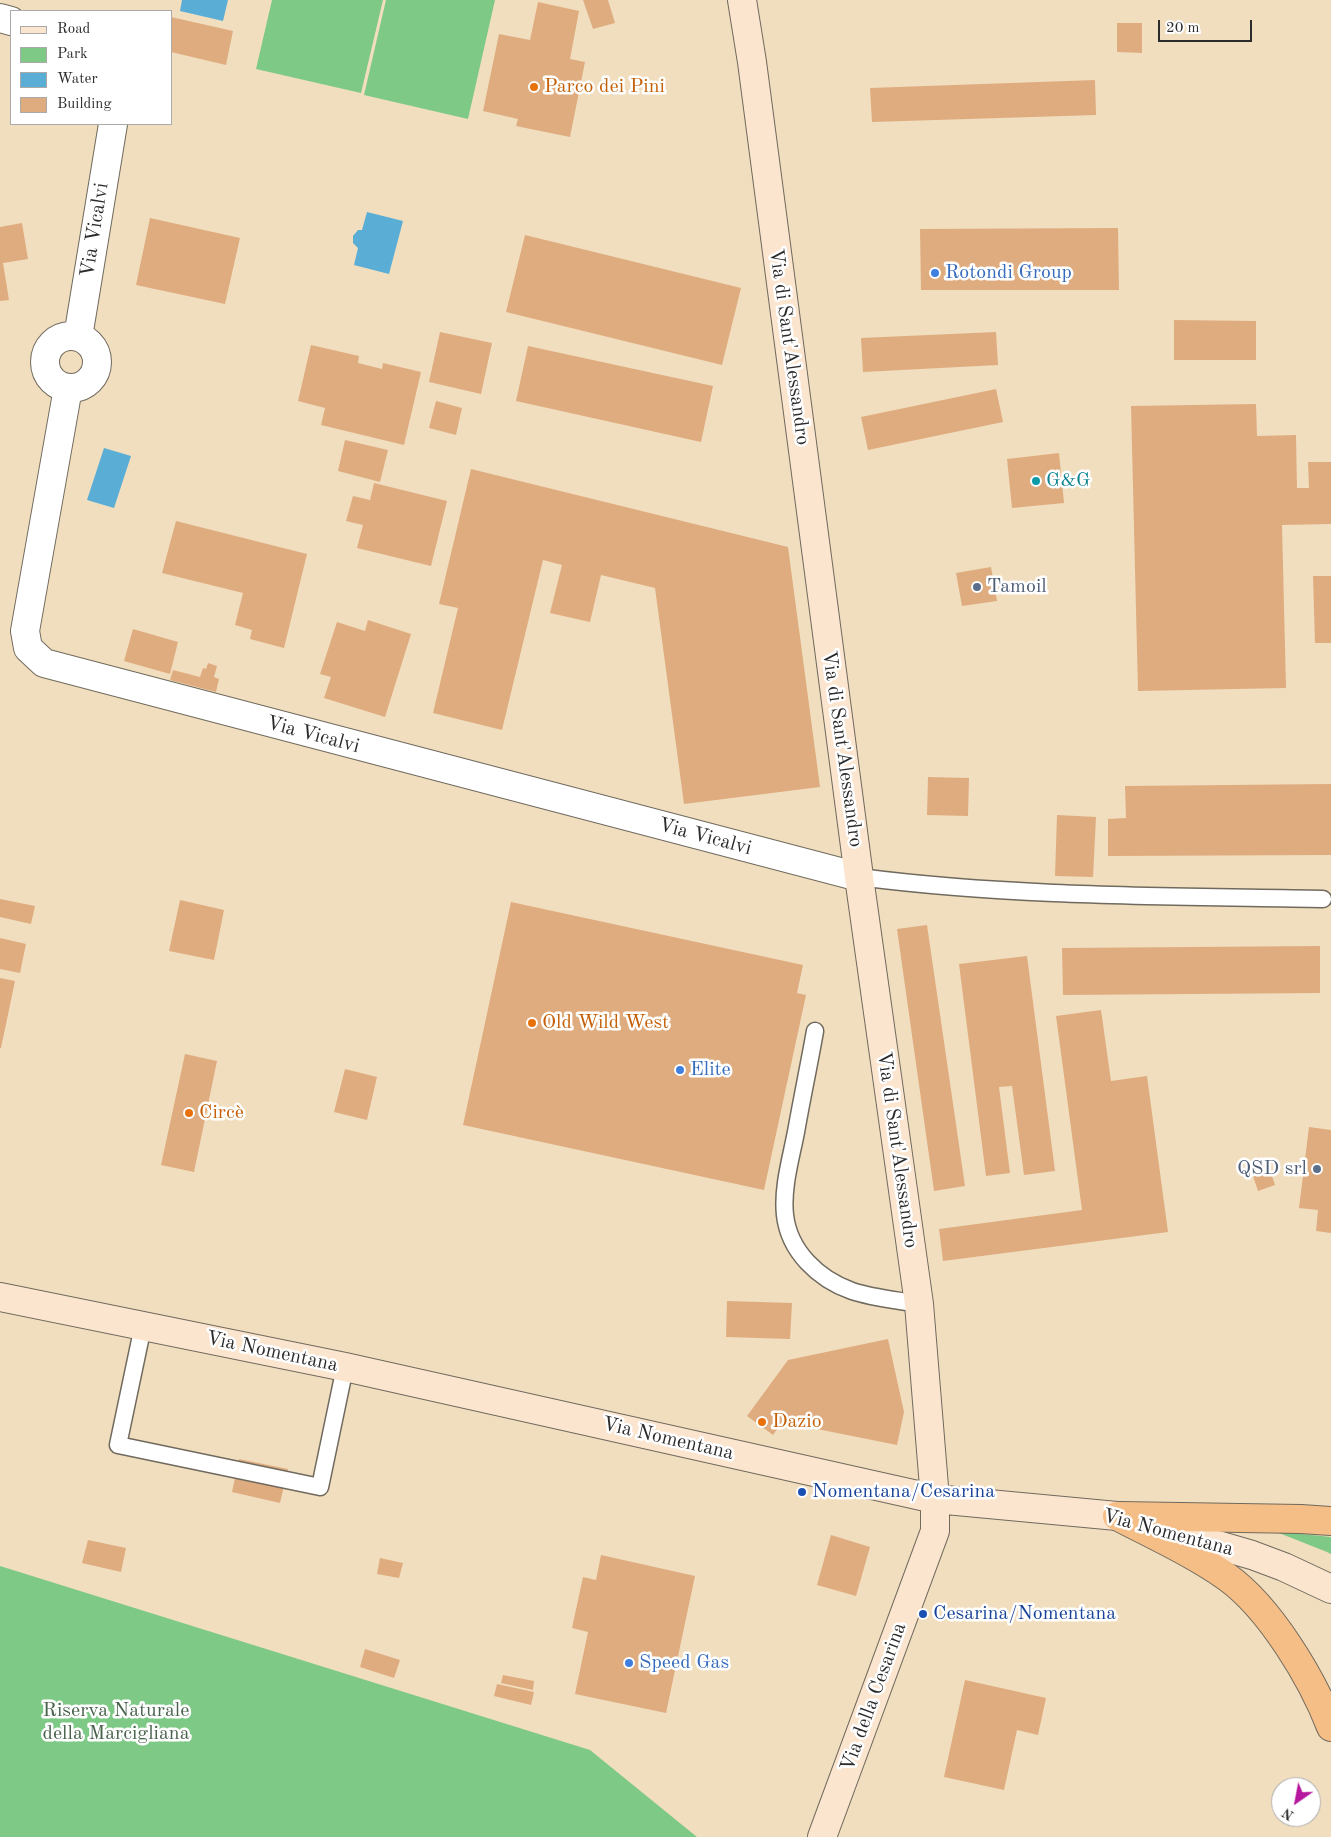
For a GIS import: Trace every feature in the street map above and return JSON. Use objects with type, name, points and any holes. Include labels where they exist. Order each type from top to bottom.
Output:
[{"type":"highway","points":[[1116,1516],[1331,1521]]},
{"type":"highway","points":[[1116,1516],[1205,1563],[1229,1578],[1253,1601],[1293,1654],[1331,1727]]},
{"type":"street","name":"Via di Sant'Alessandro","points":[[742,0],[752,62],[859,877],[919,1304],[935,1499]]},
{"type":"street","name":"Via Vicalvi","points":[[78,336],[113,125]]},
{"type":"street","points":[[69,336],[78,336],[93,346],[97,354],[96,372],[85,385],[76,388],[60,386],[48,374],[45,365],[48,349],[54,342],[69,336]]},
{"type":"street","name":"Via Vicalvi","points":[[68,388],[25,631],[28,648],[44,663],[859,877]]},
{"type":"street","name":"Via Nomentana","points":[[0,1296],[345,1367],[935,1499],[1116,1516],[1252,1555],[1284,1566],[1331,1589]]},
{"type":"street","name":"Via della Cesarina","points":[[822,1837],[935,1531],[935,1499]]},
{"type":"lane","points":[[859,877],[913,884],[1107,895],[1323,899]]},
{"type":"lane","points":[[815,1031],[786,1187],[785,1214],[791,1238],[807,1263],[821,1275],[836,1284],[865,1295],[919,1304]]},
{"type":"lane","points":[[143,1326],[118,1445],[320,1487],[345,1367]]},
{"type":"green space","points":[[272,0],[383,0],[361,93],[256,69]]},
{"type":"green space","points":[[386,0],[495,0],[468,119],[364,95]]},
{"type":"green space","points":[[1274,1531],[1331,1537],[1331,1554],[1327,1552]]},
{"type":"green space","name":"Riserva Naturale della Marcigliana","points":[[0,1566],[590,1750],[697,1837],[0,1837]]},
{"type":"water","points":[[182,0],[228,0],[223,21],[180,11]]},
{"type":"water","points":[[367,212],[403,221],[389,274],[354,265],[358,248],[353,243],[353,236],[358,230],[362,230]]},
{"type":"water","points":[[104,448],[131,456],[114,508],[87,500]]},
{"type":"building","points":[[583,0],[608,0],[615,23],[593,29]]},
{"type":"building","name":"Parco dei Pini","points":[[538,2],[579,11],[570,59],[585,62],[570,137],[516,126],[518,119],[483,111],[499,34],[530,40]]},
{"type":"building","points":[[172,17],[233,31],[226,65],[172,52]]},
{"type":"building","points":[[1117,23],[1142,23],[1142,53],[1117,52]]},
{"type":"building","points":[[1095,80],[1096,115],[872,122],[870,88]]},
{"type":"building","points":[[150,218],[240,238],[225,304],[136,285]]},
{"type":"building","points":[[22,223],[28,259],[3,263],[9,300],[0,301],[0,227]]},
{"type":"building","points":[[1118,228],[1119,290],[921,290],[920,229]]},
{"type":"building","points":[[525,235],[741,288],[722,365],[506,312]]},
{"type":"building","points":[[1174,320],[1256,321],[1256,360],[1174,360]]},
{"type":"building","points":[[440,332],[492,343],[481,394],[429,382]]},
{"type":"building","points":[[996,332],[998,365],[863,372],[861,338]]},
{"type":"building","points":[[311,345],[359,356],[358,363],[382,369],[383,363],[421,372],[404,445],[321,425],[325,408],[298,401]]},
{"type":"building","points":[[528,346],[713,386],[701,442],[516,401]]},
{"type":"building","points":[[996,389],[1003,422],[868,450],[861,417]]},
{"type":"building","points":[[436,401],[462,408],[456,435],[429,428]]},
{"type":"building","points":[[1256,404],[1257,436],[1296,435],[1297,488],[1309,488],[1308,462],[1331,462],[1331,524],[1282,525],[1286,688],[1138,691],[1131,406]]},
{"type":"building","points":[[345,440],[388,450],[380,482],[338,471]]},
{"type":"building","name":"G&G","points":[[1059,453],[1064,503],[1012,508],[1007,459]]},
{"type":"building","points":[[471,469],[788,547],[820,787],[684,804],[655,588],[601,575],[590,622],[550,613],[562,565],[543,560],[502,730],[433,713],[458,608],[439,604]]},
{"type":"building","points":[[374,483],[447,501],[431,566],[357,548],[363,525],[346,521],[353,496],[370,500]]},
{"type":"building","points":[[176,521],[307,554],[284,648],[250,639],[252,630],[235,625],[243,593],[162,573]]},
{"type":"building","name":"Tamoil","points":[[991,567],[997,601],[962,606],[956,573]]},
{"type":"building","points":[[1313,576],[1331,576],[1331,643],[1315,643]]},
{"type":"building","points":[[368,620],[411,634],[385,717],[324,698],[331,677],[320,674],[337,622],[365,631]]},
{"type":"building","points":[[133,629],[178,642],[170,674],[124,661]]},
{"type":"building","points":[[208,663],[217,666],[214,677],[219,679],[216,692],[170,680],[173,670],[200,677],[203,668],[206,669]]},
{"type":"building","points":[[928,777],[969,778],[968,816],[927,815]]},
{"type":"building","points":[[1331,784],[1331,855],[1108,856],[1108,819],[1126,818],[1125,786]]},
{"type":"building","points":[[1057,815],[1096,817],[1093,877],[1055,876]]},
{"type":"building","points":[[0,899],[35,906],[31,924],[0,917]]},
{"type":"building","points":[[180,900],[224,910],[214,960],[169,951]]},
{"type":"building","name":"Elite","points":[[511,902],[803,965],[797,993],[806,995],[764,1190],[463,1125]]},
{"type":"building","points":[[927,925],[965,1186],[934,1191],[897,929]]},
{"type":"building","points":[[0,938],[26,944],[20,973],[0,969]]},
{"type":"building","points":[[1320,946],[1320,993],[1063,995],[1062,948]]},
{"type":"building","points":[[1027,956],[1055,1171],[1024,1175],[1012,1086],[999,1087],[1010,1173],[986,1176],[959,964]]},
{"type":"building","points":[[0,978],[15,981],[1,1048],[0,1048]]},
{"type":"building","points":[[1101,1010],[1111,1081],[1147,1076],[1168,1232],[943,1261],[939,1229],[1082,1210],[1056,1016]]},
{"type":"building","name":"Circè","points":[[185,1054],[217,1061],[194,1172],[161,1165]]},
{"type":"building","points":[[345,1069],[377,1077],[367,1120],[334,1112]]},
{"type":"building","name":"QSD srl","points":[[1309,1127],[1331,1130],[1331,1233],[1316,1231],[1318,1210],[1299,1208]]},
{"type":"building","points":[[1268,1164],[1275,1185],[1258,1191],[1251,1170]]},
{"type":"building","points":[[727,1301],[792,1303],[790,1339],[726,1337]]},
{"type":"building","points":[[888,1339],[904,1412],[897,1445],[782,1422],[773,1435],[747,1416],[788,1360]]},
{"type":"building","points":[[239,1459],[288,1469],[280,1503],[232,1492]]},
{"type":"building","points":[[831,1535],[870,1547],[856,1596],[817,1585]]},
{"type":"building","points":[[88,1540],[126,1548],[121,1572],[82,1563]]},
{"type":"building","name":"Speed Gas","points":[[601,1555],[695,1576],[666,1713],[575,1694],[588,1632],[572,1628],[583,1577],[596,1580]]},
{"type":"building","points":[[380,1558],[403,1563],[399,1578],[377,1574]]},
{"type":"building","points":[[365,1649],[400,1660],[394,1678],[360,1667]]},
{"type":"building","points":[[503,1675],[534,1681],[533,1690],[501,1683]]},
{"type":"building","points":[[965,1680],[1046,1698],[1038,1735],[1017,1730],[1004,1790],[944,1777]]},
{"type":"building","points":[[497,1684],[534,1692],[531,1705],[494,1696]]},
{"type":"place","name":"Parco dei Pini","points":[[534,87]]},
{"type":"place","name":"Rotondi Group","points":[[935,273]]},
{"type":"place","name":"G&G","points":[[1036,481]]},
{"type":"place","name":"Tamoil","points":[[977,587]]},
{"type":"place","name":"Old Wild West","points":[[532,1023]]},
{"type":"place","name":"Elite","points":[[680,1070]]},
{"type":"place","name":"Circè","points":[[189,1113]]},
{"type":"place","name":"QSD srl","points":[[1317,1169]]},
{"type":"place","name":"Dazio","points":[[762,1422]]},
{"type":"place","name":"Nomentana/Cesarina","points":[[802,1492]]},
{"type":"place","name":"Cesarina/Nomentana","points":[[923,1614]]},
{"type":"place","name":"Speed Gas","points":[[629,1663]]}]
